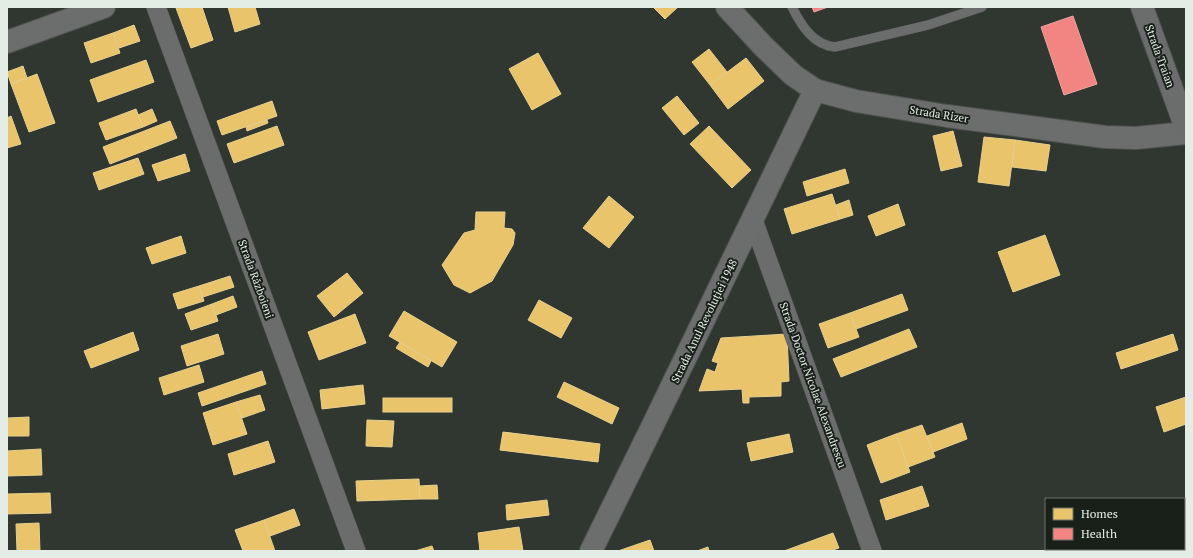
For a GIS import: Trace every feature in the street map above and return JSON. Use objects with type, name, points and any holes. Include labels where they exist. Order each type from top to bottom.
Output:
[{"type":"main road","name":"Strada Traian","points":[[1142,7],[1186,128]]},
{"type":"street","points":[[7,42],[104,7]]},
{"type":"street","name":"Strada Războieni","points":[[156,7],[356,551]]},
{"type":"street","name":"Strada Rizer","points":[[727,7],[764,47],[793,75],[815,90],[856,101],[947,116],[1105,137],[1136,138],[1186,133]]},
{"type":"street","name":"Strada Anul Revoluției 1948","points":[[590,551],[652,429],[815,90]]},
{"type":"street","name":"Strada Doctor Nicolae Alexandrescu","points":[[753,220],[872,551]]},
{"type":"lane","points":[[792,7],[799,21],[814,39],[821,44],[835,47],[928,25],[982,7]]},
{"type":"building: Homes","points":[[202,7],[213,40],[191,48],[176,8]]},
{"type":"building: Homes","points":[[228,7],[255,7],[260,24],[235,32]]},
{"type":"building: Homes","points":[[653,7],[678,7],[665,19]]},
{"type":"building: Homes","points":[[134,25],[140,41],[119,48],[113,33]]},
{"type":"building: Homes","points":[[113,33],[120,53],[91,63],[84,43]]},
{"type":"building: Homes","points":[[709,49],[727,72],[710,85],[692,62]]},
{"type":"building: Homes","points":[[538,53],[561,94],[532,110],[509,69]]},
{"type":"building: Homes","points":[[746,58],[764,81],[728,109],[710,85]]},
{"type":"building: Homes","points":[[146,60],[154,82],[98,102],[90,80]]},
{"type":"building: Homes","points":[[23,66],[27,78],[11,84],[7,72]]},
{"type":"building: Homes","points":[[37,74],[55,123],[29,132],[11,84]]},
{"type":"building: Homes","points":[[677,96],[699,123],[684,135],[662,108]]},
{"type":"building: Homes","points":[[272,101],[277,116],[222,135],[217,121]]},
{"type":"building: Homes","points":[[136,109],[143,127],[106,140],[99,123]]},
{"type":"building: Homes","points":[[152,109],[157,121],[143,127],[138,115]]},
{"type":"building: Homes","points":[[11,116],[21,144],[7,148],[7,118]]},
{"type":"building: Homes","points":[[267,120],[268,123],[247,131],[246,127]]},
{"type":"building: Homes","points":[[170,121],[177,138],[110,164],[103,147]]},
{"type":"building: Homes","points":[[277,126],[284,145],[234,163],[227,144]]},
{"type":"building: Homes","points":[[709,126],[751,170],[732,188],[690,144]]},
{"type":"building: Homes","points":[[953,131],[962,166],[941,171],[933,136]]},
{"type":"building: Homes","points":[[984,137],[1015,140],[1009,186],[978,182]]},
{"type":"building: Homes","points":[[1015,140],[1050,145],[1046,171],[1012,167]]},
{"type":"building: Homes","points":[[185,154],[190,171],[158,181],[152,165]]},
{"type":"building: Homes","points":[[138,158],[144,174],[99,190],[93,173]]},
{"type":"building: Homes","points":[[845,169],[849,183],[807,196],[803,182]]},
{"type":"building: Homes","points":[[832,194],[840,219],[792,234],[784,209]]},
{"type":"building: Homes","points":[[609,196],[634,217],[609,248],[583,228]]},
{"type":"building: Homes","points":[[849,200],[853,215],[840,219],[836,205]]},
{"type":"building: Homes","points":[[898,204],[905,225],[876,236],[868,216]]},
{"type":"building: Homes","points":[[476,212],[505,212],[504,228],[512,229],[515,233],[513,245],[492,281],[470,293],[454,285],[442,265],[464,233],[475,230]]},
{"type":"building: Homes","points":[[1045,235],[1060,275],[1013,292],[998,252]]},
{"type":"building: Homes","points":[[181,236],[186,253],[152,264],[146,248]]},
{"type":"building: Homes","points":[[347,273],[363,293],[334,317],[317,296]]},
{"type":"building: Homes","points":[[230,276],[234,287],[203,297],[199,286]]},
{"type":"building: Homes","points":[[199,286],[204,301],[178,309],[173,294]]},
{"type":"building: Homes","points":[[902,294],[908,310],[856,329],[850,313]]},
{"type":"building: Homes","points":[[233,296],[237,307],[216,315],[212,304]]},
{"type":"building: Homes","points":[[539,300],[572,318],[561,338],[528,320]]},
{"type":"building: Homes","points":[[212,304],[218,321],[191,330],[185,314]]},
{"type":"building: Homes","points":[[404,311],[457,342],[442,367],[389,336]]},
{"type":"building: Homes","points":[[850,313],[859,337],[828,348],[819,324]]},
{"type":"building: Homes","points":[[355,314],[366,343],[319,360],[308,332]]},
{"type":"building: Homes","points":[[909,329],[917,347],[841,377],[833,359]]},
{"type":"building: Homes","points":[[133,332],[139,350],[91,368],[84,351]]},
{"type":"building: Homes","points":[[218,334],[224,354],[187,366],[181,346]]},
{"type":"building: Homes","points":[[787,334],[789,381],[781,382],[781,396],[749,397],[749,403],[743,403],[742,389],[699,391],[707,369],[715,372],[718,363],[712,361],[721,338]]},
{"type":"building: Homes","points":[[1173,334],[1178,350],[1121,369],[1116,353]]},
{"type":"building: Homes","points":[[400,342],[431,361],[428,367],[396,348]]},
{"type":"building: Homes","points":[[199,365],[204,382],[164,395],[159,378]]},
{"type":"building: Homes","points":[[262,371],[266,384],[202,406],[198,393]]},
{"type":"building: Homes","points":[[564,382],[619,408],[612,424],[557,397]]},
{"type":"building: Homes","points":[[363,385],[365,404],[322,409],[320,390]]},
{"type":"building: Homes","points":[[260,395],[265,410],[242,418],[236,402]]},
{"type":"building: Homes","points":[[1186,397],[1186,424],[1164,432],[1156,407]]},
{"type":"building: Homes","points":[[383,398],[452,398],[452,412],[383,412]]},
{"type":"building: Homes","points":[[236,402],[247,434],[213,445],[203,413]]},
{"type":"building: Homes","points":[[29,417],[29,436],[7,436],[7,418]]},
{"type":"building: Homes","points":[[367,420],[394,421],[392,447],[366,446]]},
{"type":"building: Homes","points":[[962,423],[967,439],[933,452],[927,436]]},
{"type":"building: Homes","points":[[922,425],[935,457],[908,467],[896,434]]},
{"type":"building: Homes","points":[[503,432],[600,444],[598,462],[500,450]]},
{"type":"building: Homes","points":[[789,434],[793,452],[751,461],[747,443]]},
{"type":"building: Homes","points":[[896,434],[910,472],[881,483],[867,445]]},
{"type":"building: Homes","points":[[268,441],[275,462],[234,475],[228,454]]},
{"type":"building: Homes","points":[[41,449],[42,475],[7,476],[7,451]]},
{"type":"building: Homes","points":[[419,479],[420,499],[357,501],[356,481]]},
{"type":"building: Homes","points":[[437,485],[438,499],[420,499],[419,486]]},
{"type":"building: Homes","points":[[922,486],[929,506],[886,520],[880,500]]},
{"type":"building: Homes","points":[[50,493],[51,513],[7,514],[7,494]]},
{"type":"building: Homes","points":[[547,500],[549,515],[507,520],[506,505]]},
{"type":"building: Homes","points":[[294,509],[300,525],[270,536],[264,520]]},
{"type":"building: Homes","points":[[264,520],[275,551],[243,551],[235,530]]},
{"type":"building: Homes","points":[[1186,521],[1186,551],[1185,550]]},
{"type":"building: Homes","points":[[39,523],[40,551],[17,551],[16,524]]},
{"type":"building: Homes","points":[[519,527],[523,551],[480,551],[478,533]]},
{"type":"building: Homes","points":[[833,533],[839,548],[830,551],[784,551]]},
{"type":"building: Homes","points":[[650,540],[654,551],[618,551]]},
{"type":"building: Homes","points":[[432,546],[434,551],[415,551]]},
{"type":"building: Homes","points":[[708,547],[709,551],[697,551]]},
{"type":"building: Health","points":[[812,7],[828,7],[814,12]]},
{"type":"building: Health","points":[[1073,16],[1097,84],[1064,95],[1041,27]]}]
